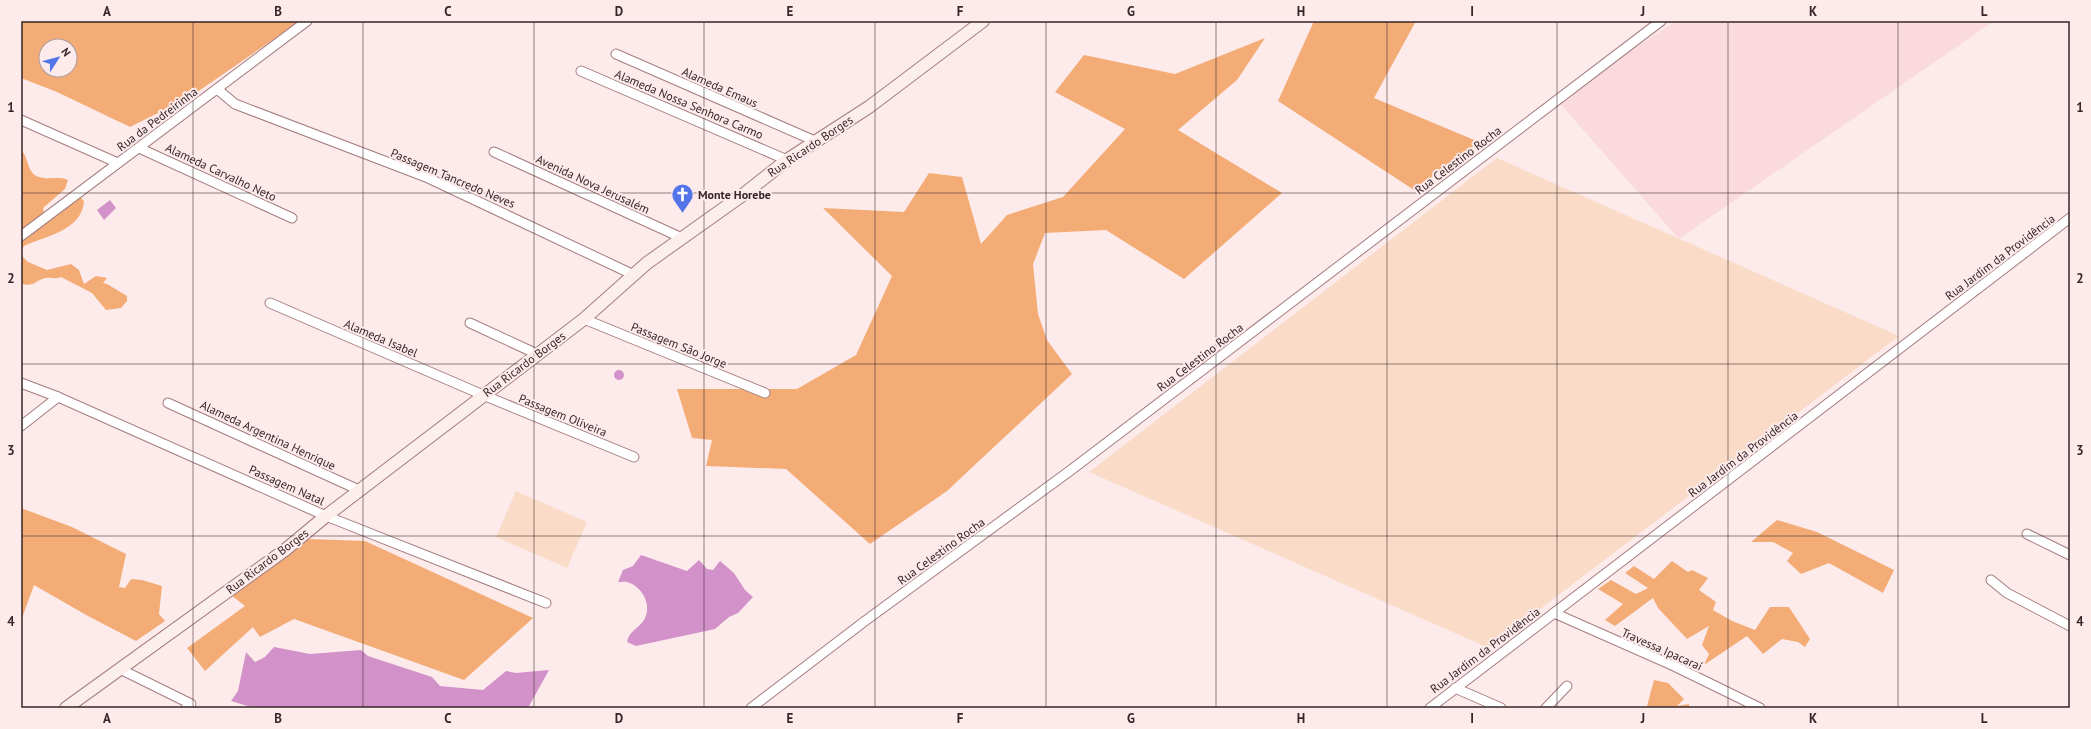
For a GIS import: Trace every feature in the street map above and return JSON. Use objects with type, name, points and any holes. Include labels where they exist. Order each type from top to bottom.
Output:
[{"type":"street","name":"Rua da Pedreirinha","points":[[21,236],[307,21]]},
{"type":"street","name":"Rua Ricardo Borges","points":[[66,708],[284,550],[359,490],[584,319],[634,275],[682,238],[744,194],[786,160],[869,107],[982,21]]},
{"type":"street","name":"Rua Celestino Rocha","points":[[751,708],[865,621],[1071,470],[1661,21]]},
{"type":"street","name":"Alameda Emaus","points":[[616,54],[815,141]]},
{"type":"street","name":"Alameda Nossa Senhora Carmo","points":[[581,70],[786,160]]},
{"type":"street","name":"Passagem Tancredo Neves","points":[[217,89],[235,104],[426,177],[634,275]]},
{"type":"street","points":[[21,120],[118,163]]},
{"type":"street","name":"Alameda Carvalho Neto","points":[[139,148],[292,218]]},
{"type":"street","name":"Avenida Nova Jerusalém","points":[[494,152],[682,238]]},
{"type":"street","name":"Rua Jardim da Providência","points":[[1430,708],[2070,218]]},
{"type":"street","name":"Alameda Isabel","points":[[270,303],[483,395]]},
{"type":"street","name":"Passagem São Jorge","points":[[584,319],[765,394]]},
{"type":"street","points":[[470,323],[538,354]]},
{"type":"street","name":"Passagem Natal","points":[[21,383],[58,396],[326,516],[546,603]]},
{"type":"street","name":"Passagem Oliveira","points":[[483,395],[634,457]]},
{"type":"street","points":[[21,426],[58,396]]},
{"type":"street","name":"Alameda Argentina Henrique","points":[[168,402],[359,490]]},
{"type":"street","points":[[2027,534],[2070,555]]},
{"type":"street","points":[[1990,580],[2007,593],[2070,626]]},
{"type":"street","name":"Travessa Ipacaraí","points":[[1554,613],[1674,666],[1760,708]]},
{"type":"street","points":[[120,669],[188,706]]},
{"type":"street","points":[[1546,708],[1568,686]]},
{"type":"street","points":[[1455,688],[1501,708]]},
{"type":"shaded area","points":[[21,21],[300,21],[190,97],[130,127],[57,92],[21,78]]},
{"type":"shaded area","points":[[1314,21],[1416,21],[1374,98],[1479,142],[1414,190],[1278,101]]},
{"type":"shaded area","points":[[1676,21],[1994,21],[1679,239],[1557,100]]},
{"type":"shaded area","points":[[1265,38],[1237,80],[1178,130],[1282,193],[1184,279],[1106,230],[1045,233],[1033,264],[1038,314],[1047,340],[1072,374],[947,491],[870,544],[786,469],[706,466],[712,440],[692,438],[677,389],[797,389],[856,355],[892,276],[823,208],[904,212],[929,173],[962,177],[981,244],[1007,215],[1063,197],[1125,129],[1055,92],[1084,55],[1175,74]]},
{"type":"shaded area","points":[[21,150],[26,157],[30,169],[35,175],[43,178],[61,178],[68,180],[65,189],[43,208],[44,213],[48,214],[77,194],[84,201],[82,211],[70,226],[24,246],[21,250]]},
{"type":"shaded area","points":[[1497,158],[1899,336],[1489,648],[1089,472]]},
{"type":"shaded area","points":[[110,200],[116,208],[104,220],[97,210]]},
{"type":"shaded area","points":[[21,255],[28,262],[47,270],[71,264],[79,270],[84,284],[96,276],[107,278],[103,283],[127,296],[127,301],[121,308],[106,310],[92,293],[61,277],[46,278],[30,285],[21,284]]},
{"type":"shaded area","points":[[619,370],[624,375],[619,380],[614,375]]},
{"type":"shaded area","points":[[516,491],[587,522],[567,568],[496,537]]},
{"type":"shaded area","points":[[21,508],[72,527],[126,554],[119,587],[125,588],[131,579],[142,580],[162,586],[159,614],[165,621],[136,641],[34,585],[21,621]]},
{"type":"shaded area","points":[[1777,520],[1817,532],[1894,570],[1883,593],[1829,563],[1801,574],[1787,561],[1793,553],[1773,542],[1751,542]]},
{"type":"shaded area","points":[[308,539],[365,541],[533,618],[464,680],[294,619],[260,637],[253,627],[205,671],[187,648],[245,606],[227,592]]},
{"type":"shaded area","points":[[641,555],[687,571],[699,560],[707,569],[713,570],[720,561],[734,573],[745,590],[753,597],[738,613],[729,617],[715,629],[636,646],[627,642],[628,638],[644,620],[647,604],[639,589],[627,582],[618,582],[623,570],[633,566]]},
{"type":"shaded area","points":[[1672,561],[1688,572],[1692,570],[1708,578],[1699,590],[1716,602],[1713,610],[1732,621],[1755,630],[1770,607],[1789,607],[1810,639],[1805,647],[1798,642],[1782,639],[1763,654],[1747,636],[1704,665],[1709,654],[1702,645],[1709,626],[1687,639],[1658,608],[1653,598],[1615,626],[1605,620],[1623,604],[1598,589],[1611,580],[1636,594],[1648,588],[1625,573],[1634,566],[1654,579]]},
{"type":"shaded area","points":[[274,647],[310,654],[361,650],[368,656],[432,677],[440,686],[483,690],[506,671],[516,673],[549,670],[528,708],[254,708],[231,701],[238,691],[246,652],[255,662],[265,657]]},
{"type":"shaded area","points":[[1654,680],[1668,683],[1684,699],[1677,706],[1689,704],[1689,708],[1652,708],[1647,706]]},
{"type":"place","name":"Monte Horebe","points":[[682,214]]}]
